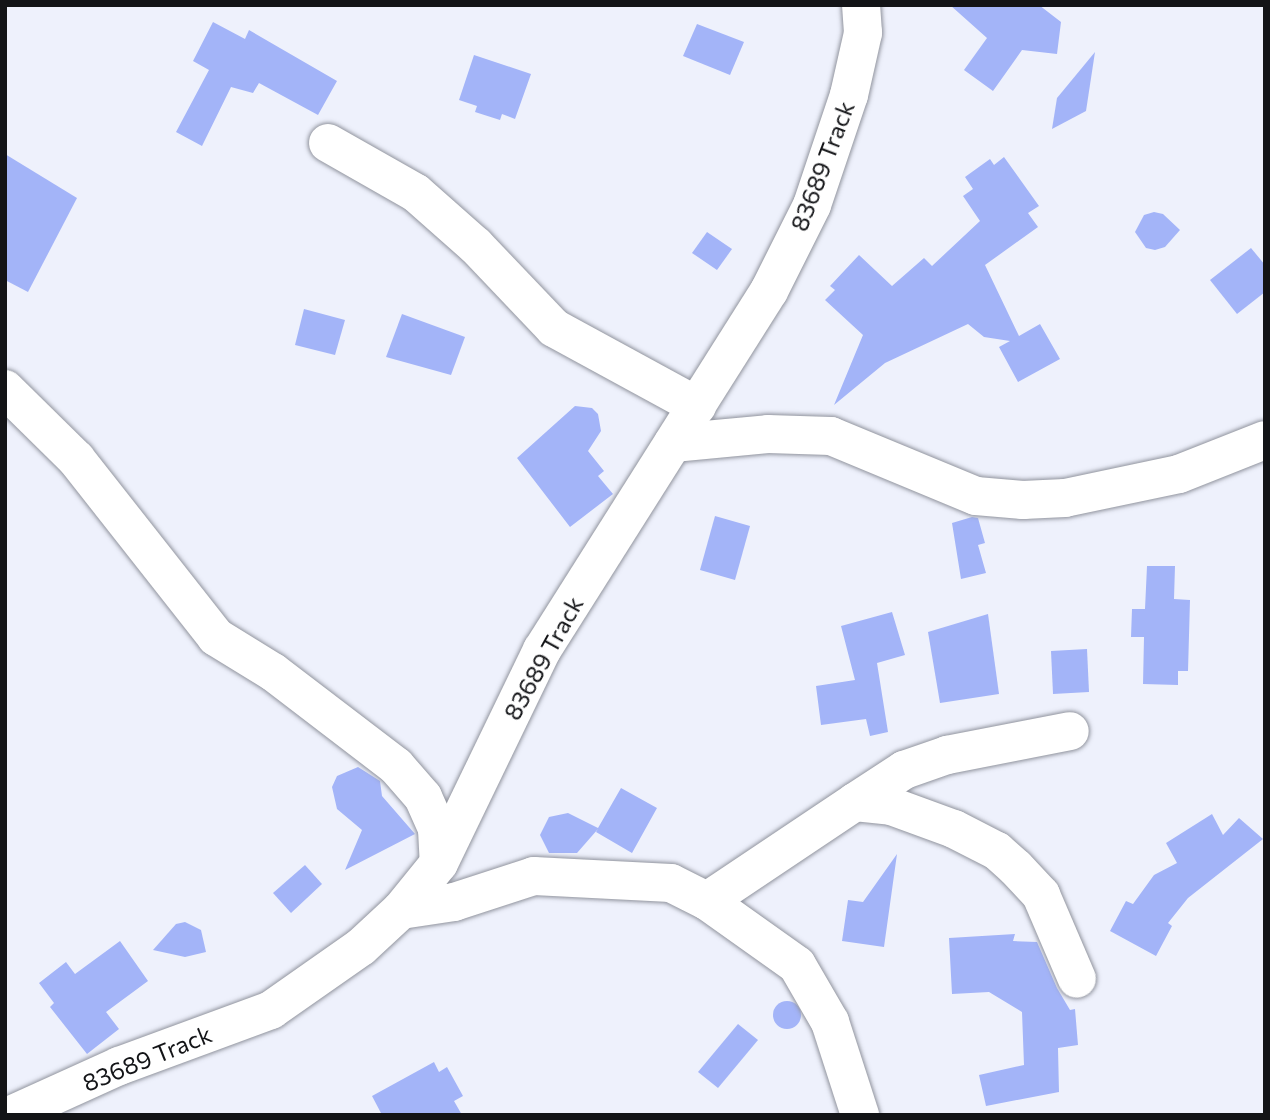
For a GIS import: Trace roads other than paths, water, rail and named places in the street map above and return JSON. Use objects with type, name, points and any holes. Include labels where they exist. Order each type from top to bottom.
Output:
[{"type":"street","name":"83689 Track","points":[[12,1115],[119,1066],[271,1010],[361,947],[401,910],[439,863],[542,650],[769,292],[812,205],[849,95],[863,33],[861,5]]},
{"type":"street","points":[[328,143],[416,193],[476,246],[554,328],[697,406]]},
{"type":"street","points":[[5,389],[76,459],[216,637],[273,673],[396,766],[427,808],[437,830],[439,863]]},
{"type":"street","points":[[673,443],[768,434],[831,436],[976,496],[1023,500],[1065,498],[1179,474],[1265,440]]},
{"type":"street","points":[[707,901],[904,770],[947,755],[1070,731]]},
{"type":"street","points":[[855,802],[891,806],[954,829],[997,851],[1041,895],[1077,979]]},
{"type":"street","points":[[401,910],[454,902],[534,876],[671,883],[707,901],[797,965],[830,1022],[860,1115]]}]
